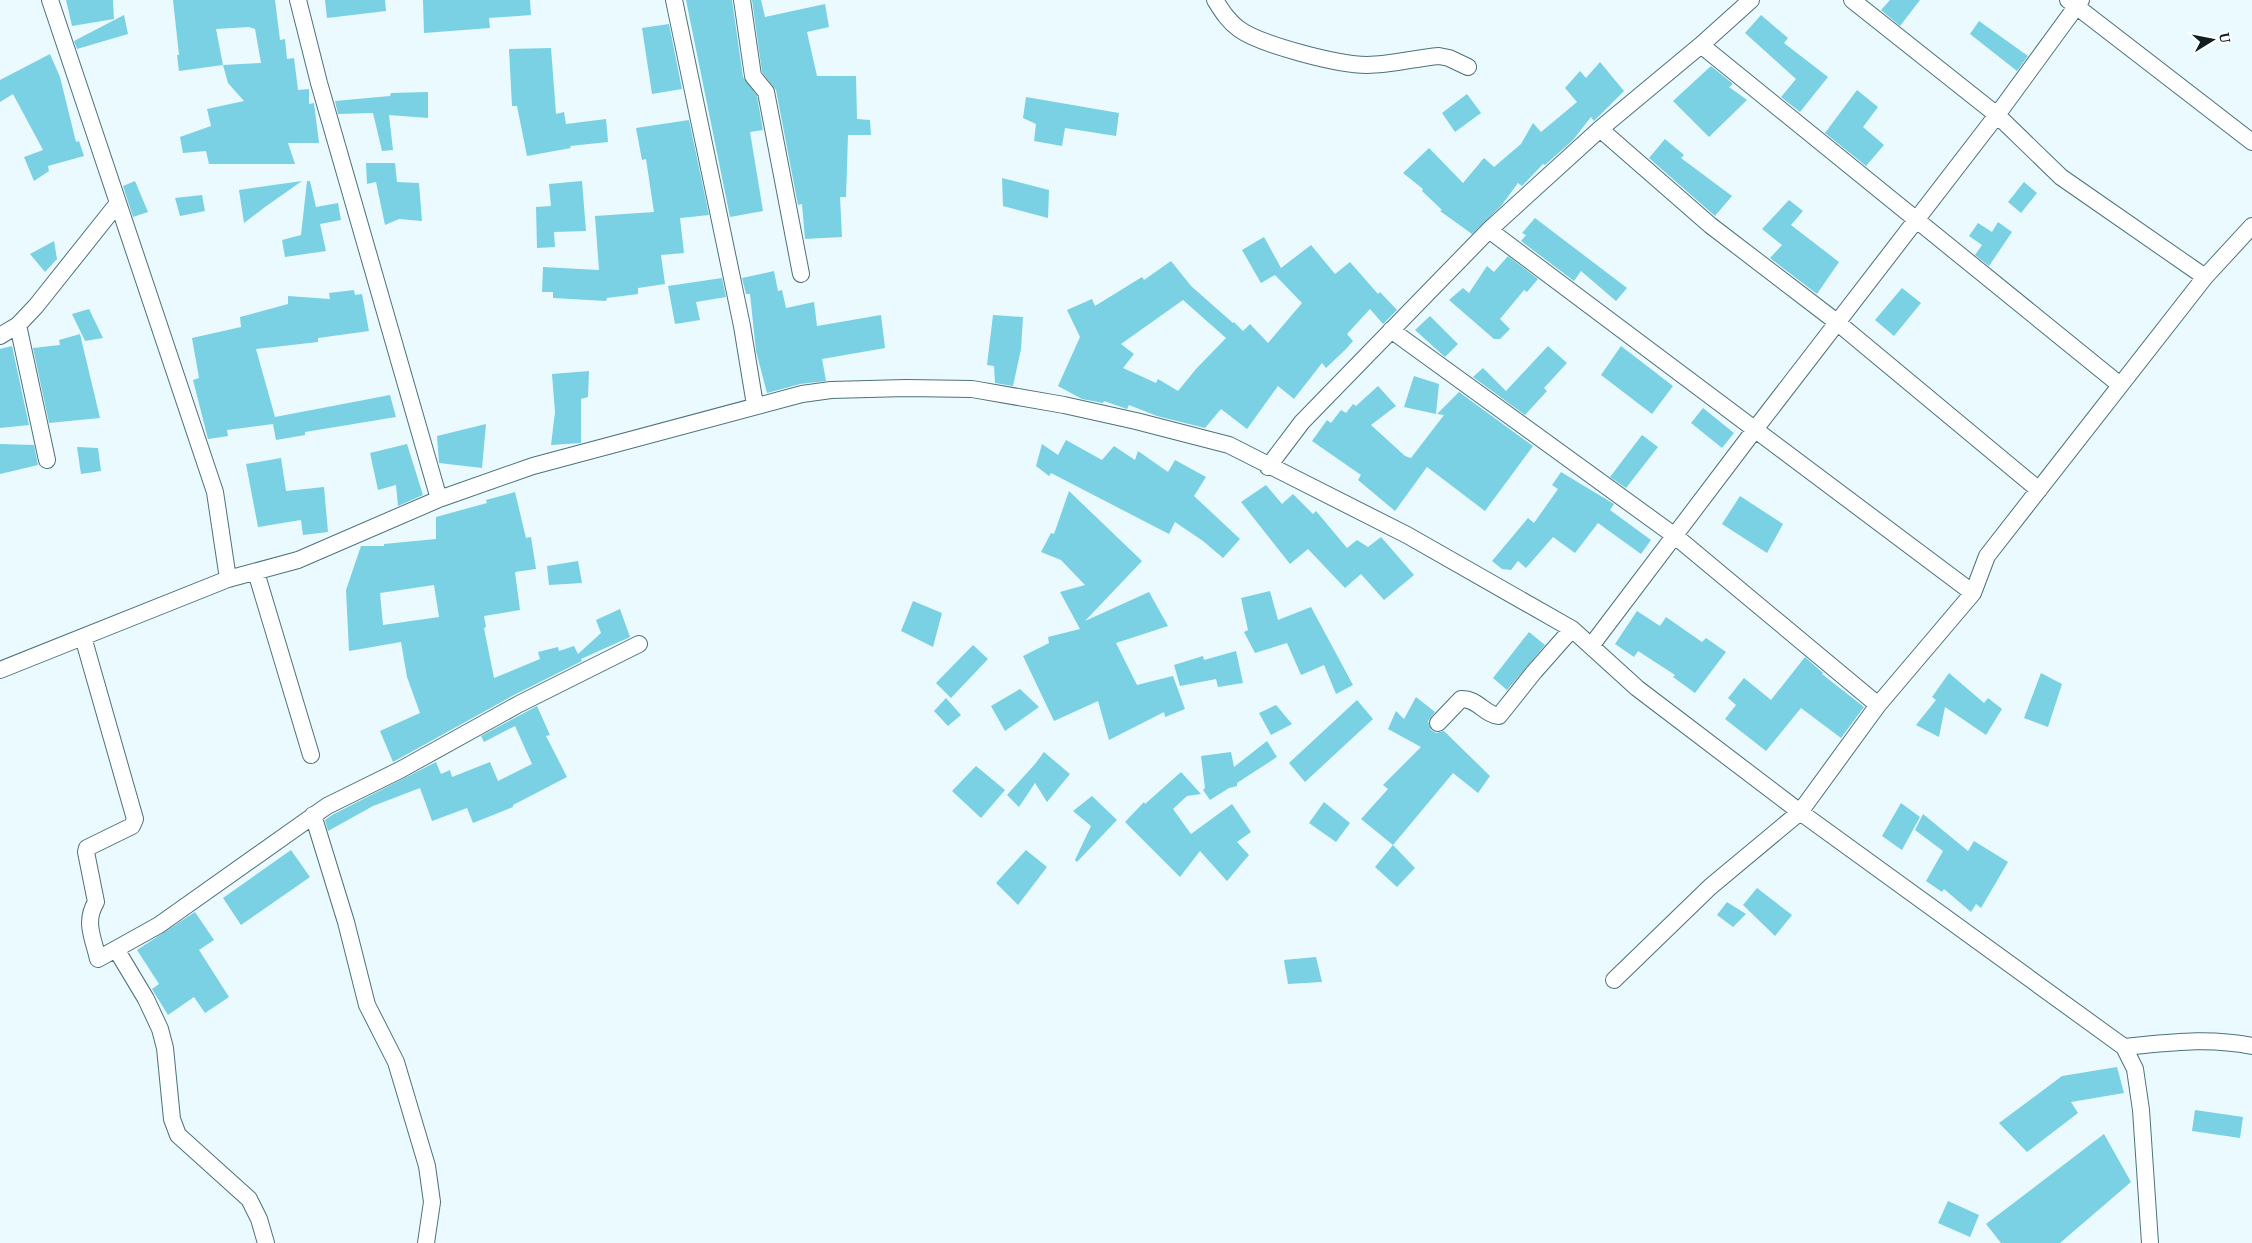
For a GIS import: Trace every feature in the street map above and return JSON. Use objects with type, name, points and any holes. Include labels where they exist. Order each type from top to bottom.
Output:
[{"type":"street","points":[[50,0],[216,492],[228,579]]},
{"type":"street","points":[[298,0],[319,83],[439,499]]},
{"type":"street","points":[[674,0],[742,326],[755,405]]},
{"type":"street","points":[[742,0],[753,76],[766,92],[801,274]]},
{"type":"street","points":[[1214,0],[1230,22],[1241,31],[1265,41],[1332,62],[1367,65],[1440,56],[1468,67]]},
{"type":"street","points":[[1268,467],[1302,422],[1490,230],[1600,129],[1701,45],[1751,0]]},
{"type":"street","points":[[1852,0],[1997,115],[2061,177],[2205,277]]},
{"type":"street","points":[[1592,646],[1756,428],[1997,115],[2075,2],[2252,142]]},
{"type":"street","points":[[1701,45],[2120,385]]},
{"type":"street","points":[[1600,129],[1710,225],[1838,323],[2038,490]]},
{"type":"street","points":[[0,336],[18,325],[36,306],[118,203]]},
{"type":"street","points":[[1614,980],[1710,887],[1800,812],[1878,705],[1973,593],[1987,556],[2205,277],[2252,226]]},
{"type":"street","points":[[1490,230],[1756,428],[1973,593]]},
{"type":"street","points":[[18,325],[47,460]]},
{"type":"street","points":[[1391,330],[1675,536],[1878,705]]},
{"type":"street","points":[[0,670],[228,579],[298,560],[439,499],[533,466],[692,425],[755,405],[802,394],[831,390],[972,390],[1136,421],[1229,445],[1268,467],[1407,535],[1572,629],[1638,688],[1800,812],[2124,1047],[2132,1060],[2137,1078],[2150,1243]]},
{"type":"street","points":[[256,572],[311,755]]},
{"type":"street","points":[[1438,724],[1461,699],[1471,700],[1494,716],[1500,716],[1534,672],[1572,629]]},
{"type":"street","points":[[83,637],[135,819],[132,826],[88,848],[86,852],[96,902],[90,912],[89,921],[98,959],[159,925],[327,806],[400,770],[473,728],[639,644]]},
{"type":"street","points":[[313,815],[346,922],[367,1005],[396,1062],[427,1166],[432,1202],[426,1243]]},
{"type":"street","points":[[116,948],[146,998],[160,1028],[165,1048],[172,1119],[178,1135],[249,1199],[259,1219],[266,1243]]},
{"type":"street","points":[[2124,1047],[2198,1040],[2223,1040],[2252,1046]]},
{"type":"building","points":[[66,0],[113,0],[114,19],[72,26]]},
{"type":"building","points":[[173,0],[275,0],[280,40],[285,39],[287,59],[294,58],[298,90],[309,89],[309,104],[314,103],[319,143],[288,143],[295,164],[209,164],[206,151],[183,153],[180,137],[211,126],[207,109],[244,101],[228,83],[223,65],[179,71],[177,55],[179,55]],"holes":[[[249,27],[255,29],[261,63],[223,65],[216,29]]]},
{"type":"building","points":[[325,0],[385,0],[386,11],[327,18]]},
{"type":"building","points":[[423,0],[530,0],[531,15],[489,18],[490,28],[424,33]]},
{"type":"building","points":[[686,0],[732,0],[743,77],[757,96],[763,130],[750,132],[763,211],[730,217]]},
{"type":"building","points":[[752,0],[761,0],[765,17],[825,4],[829,27],[807,32],[817,76],[856,76],[857,119],[870,120],[871,135],[848,135],[846,197],[840,197],[842,237],[805,239],[802,204],[798,205],[776,90],[762,72]]},
{"type":"building","points":[[1890,0],[1920,0],[1900,26],[1881,10]]},
{"type":"building","points":[[124,15],[128,34],[77,49],[74,41]]},
{"type":"building","points":[[1761,15],[1788,38],[1784,43],[1828,77],[1800,112],[1781,97],[1796,79],[1745,33]]},
{"type":"building","points":[[1979,21],[2028,56],[2017,71],[1970,34]]},
{"type":"building","points":[[669,24],[682,89],[652,94],[642,28]]},
{"type":"building","points":[[551,48],[556,114],[564,112],[566,124],[606,119],[608,142],[570,146],[571,148],[527,156],[517,106],[512,106],[509,49]]},
{"type":"building","points":[[50,54],[60,77],[76,142],[79,141],[84,156],[48,166],[49,171],[34,181],[24,157],[43,150],[13,94],[0,102],[0,80]]},
{"type":"building","points":[[1600,62],[1624,91],[1594,121],[1591,117],[1573,140],[1545,165],[1543,164],[1522,186],[1518,183],[1501,206],[1472,234],[1440,211],[1442,210],[1422,191],[1423,189],[1403,173],[1429,148],[1463,183],[1484,158],[1494,167],[1521,144],[1533,123],[1541,132],[1577,102],[1565,88],[1580,71],[1586,78]]},
{"type":"building","points":[[1711,66],[1733,84],[1729,87],[1747,100],[1709,137],[1673,101]]},
{"type":"building","points":[[1857,90],[1878,107],[1863,127],[1884,145],[1866,166],[1825,133]]},
{"type":"building","points":[[428,92],[428,118],[389,115],[393,150],[382,151],[373,113],[338,114],[335,101],[390,96],[391,93]]},
{"type":"building","points":[[1467,94],[1481,113],[1455,132],[1442,113]]},
{"type":"building","points":[[1026,97],[1119,113],[1116,136],[1065,128],[1062,146],[1034,141],[1036,124],[1023,118]]},
{"type":"building","points":[[689,120],[709,215],[680,218],[684,253],[661,255],[665,284],[638,288],[638,294],[607,298],[606,301],[553,298],[553,292],[542,292],[543,267],[599,270],[595,216],[654,212],[646,159],[642,160],[636,128]]},
{"type":"building","points":[[1665,139],[1684,155],[1681,158],[1732,196],[1715,216],[1649,158]]},
{"type":"building","points":[[366,163],[395,163],[397,182],[419,183],[422,221],[399,219],[385,225],[376,182],[367,184]]},
{"type":"building","points":[[1002,178],[1049,190],[1048,218],[1003,206]]},
{"type":"building","points":[[135,181],[148,212],[133,217],[123,186]]},
{"type":"building","points":[[302,181],[265,207],[244,223],[239,190]]},
{"type":"building","points":[[307,181],[310,181],[316,207],[338,203],[341,220],[320,224],[326,251],[285,257],[282,240],[301,235]]},
{"type":"building","points":[[582,181],[586,231],[554,232],[555,247],[537,248],[536,207],[551,206],[549,184]]},
{"type":"building","points":[[2024,182],[2037,193],[2021,213],[2008,202]]},
{"type":"building","points":[[202,195],[205,211],[180,216],[175,198]]},
{"type":"building","points":[[1789,200],[1803,211],[1791,225],[1839,262],[1817,294],[1770,258],[1782,245],[1762,229]]},
{"type":"building","points":[[1535,218],[1627,288],[1616,301],[1581,271],[1574,281],[1521,241],[1526,235],[1522,233]]},
{"type":"building","points":[[1998,222],[2012,232],[1989,266],[1975,255],[1982,245],[1969,236],[1978,223],[1992,232]]},
{"type":"building","points":[[1264,237],[1281,268],[1311,245],[1335,274],[1350,262],[1378,294],[1380,292],[1397,310],[1383,324],[1370,309],[1347,334],[1353,341],[1346,349],[1326,368],[1322,363],[1294,399],[1278,386],[1247,429],[1221,409],[1205,428],[1157,416],[1129,405],[1127,409],[1104,401],[1103,403],[1082,399],[1058,386],[1080,337],[1067,310],[1092,299],[1095,306],[1142,277],[1144,280],[1171,261],[1191,286],[1233,323],[1243,331],[1250,324],[1268,343],[1302,303],[1275,275],[1261,283],[1242,250]],"holes":[[[1183,300],[1226,338],[1178,391],[1158,379],[1156,383],[1123,368],[1134,354],[1121,344]]]},
{"type":"building","points":[[54,241],[57,259],[45,272],[30,254]]},
{"type":"building","points":[[1508,256],[1538,279],[1527,292],[1524,290],[1500,319],[1510,329],[1500,339],[1494,339],[1449,300],[1463,288],[1469,293],[1487,266],[1494,272]]},
{"type":"building","points":[[774,271],[778,291],[782,290],[786,308],[814,302],[817,326],[881,315],[885,348],[822,359],[826,381],[800,384],[767,393],[756,351],[750,294],[746,294],[742,278]]},
{"type":"building","points":[[722,278],[726,297],[696,302],[700,320],[675,324],[668,286]]},
{"type":"building","points":[[1902,288],[1921,303],[1894,336],[1875,320]]},
{"type":"building","points":[[354,290],[355,295],[362,294],[369,331],[318,338],[318,342],[256,349],[275,417],[390,395],[396,417],[305,432],[305,435],[276,440],[273,424],[227,430],[228,436],[208,439],[193,380],[199,378],[192,338],[241,327],[240,317],[288,304],[288,296],[330,299],[329,293]]},
{"type":"building","points":[[89,309],[103,338],[85,341],[72,314]]},
{"type":"building","points":[[993,315],[1023,317],[1021,349],[1013,386],[995,383],[994,366],[987,365]]},
{"type":"building","points":[[1430,316],[1458,344],[1445,357],[1415,330]]},
{"type":"building","points":[[80,334],[100,418],[49,423],[33,348],[60,345],[59,340]]},
{"type":"building","points":[[12,346],[29,425],[0,428],[0,349]]},
{"type":"building","points":[[1548,346],[1567,363],[1544,388],[1547,391],[1525,415],[1473,377],[1483,368],[1506,391]]},
{"type":"building","points":[[1621,346],[1673,386],[1652,414],[1601,375]]},
{"type":"building","points":[[589,371],[588,397],[581,399],[581,443],[551,445],[555,412],[552,374]]},
{"type":"building","points":[[1414,376],[1439,384],[1436,414],[1404,407]]},
{"type":"building","points":[[1378,386],[1396,406],[1371,425],[1405,456],[1411,458],[1444,415],[1437,414],[1459,392],[1533,446],[1485,511],[1427,467],[1395,511],[1358,480],[1361,475],[1312,441],[1327,420],[1331,423],[1341,410],[1346,413],[1353,404],[1356,406]]},
{"type":"building","points":[[1703,408],[1734,433],[1722,448],[1691,423]]},
{"type":"building","points":[[486,424],[482,468],[439,463],[437,436]]},
{"type":"building","points":[[1642,435],[1658,447],[1626,488],[1610,477]]},
{"type":"building","points":[[1066,440],[1102,460],[1114,446],[1135,460],[1138,451],[1168,472],[1175,460],[1206,477],[1194,496],[1240,539],[1223,558],[1203,541],[1175,522],[1169,534],[1051,473],[1049,476],[1036,466],[1042,444],[1058,455]]},
{"type":"building","points":[[0,444],[34,445],[38,465],[0,474]]},
{"type":"building","points":[[407,444],[423,495],[398,506],[396,485],[378,490],[370,453]]},
{"type":"building","points":[[77,447],[98,448],[101,471],[81,474]]},
{"type":"building","points":[[281,458],[286,491],[324,487],[328,532],[303,535],[301,520],[258,527],[246,464]]},
{"type":"building","points":[[1561,472],[1614,504],[1610,510],[1651,540],[1641,554],[1598,523],[1575,553],[1553,537],[1526,568],[1518,561],[1511,570],[1502,569],[1492,561],[1528,518],[1534,523],[1558,489],[1552,485]]},
{"type":"building","points":[[1266,485],[1282,504],[1293,494],[1313,514],[1316,511],[1347,548],[1357,540],[1368,547],[1381,537],[1414,575],[1384,600],[1361,574],[1345,588],[1308,549],[1290,564],[1241,502]]},
{"type":"building","points":[[1069,491],[1142,561],[1085,621],[1149,592],[1168,626],[1116,643],[1137,685],[1173,676],[1185,709],[1165,717],[1164,712],[1109,740],[1098,701],[1054,721],[1023,656],[1049,643],[1048,637],[1080,629],[1060,592],[1085,585],[1061,560],[1041,552],[1051,533],[1054,534]]},
{"type":"building","points":[[515,492],[526,538],[531,537],[536,569],[515,572],[520,610],[484,616],[486,627],[484,628],[494,678],[540,659],[538,652],[558,647],[559,651],[574,646],[578,654],[601,633],[596,620],[620,609],[630,637],[581,659],[582,661],[514,695],[393,762],[380,731],[420,713],[407,677],[401,642],[349,651],[346,590],[361,546],[384,546],[384,544],[436,539],[436,517],[487,503],[486,500]],"holes":[[[434,585],[439,617],[383,625],[380,593]]]},
{"type":"building","points":[[1740,496],[1783,524],[1767,553],[1722,524]]},
{"type":"building","points":[[578,561],[582,583],[549,585],[547,566]]},
{"type":"building","points":[[1270,591],[1278,620],[1311,607],[1353,685],[1336,694],[1324,665],[1301,675],[1287,643],[1255,653],[1244,632],[1248,630],[1241,598]]},
{"type":"building","points":[[913,601],[942,613],[933,647],[901,631]]},
{"type":"building","points":[[1637,611],[1660,626],[1666,617],[1702,642],[1706,638],[1726,652],[1695,693],[1673,677],[1675,675],[1638,651],[1634,657],[1615,644]]},
{"type":"building","points":[[1529,632],[1545,645],[1507,690],[1493,678]]},
{"type":"building","points":[[973,645],[988,659],[951,698],[936,683]]},
{"type":"building","points":[[1236,651],[1243,683],[1218,687],[1216,679],[1180,686],[1174,665],[1203,656],[1204,660]]},
{"type":"building","points":[[1805,657],[1822,674],[1864,707],[1841,738],[1801,708],[1766,751],[1725,719],[1736,705],[1728,698],[1744,678],[1771,700]]},
{"type":"building","points":[[1949,673],[1984,703],[1988,698],[2002,709],[1986,735],[1945,707],[1939,737],[1916,725],[1936,700],[1932,697]]},
{"type":"building","points":[[2041,673],[2062,684],[2048,727],[2024,718]]},
{"type":"building","points":[[1020,689],[1039,707],[1005,731],[991,706]]},
{"type":"building","points":[[1416,697],[1435,712],[1428,721],[1431,730],[1436,733],[1444,731],[1490,776],[1478,793],[1453,773],[1393,845],[1361,819],[1388,789],[1383,785],[1421,747],[1388,729],[1396,711],[1404,719]]},
{"type":"building","points":[[946,698],[961,715],[948,726],[934,711]]},
{"type":"building","points":[[1357,700],[1373,719],[1305,782],[1289,763]]},
{"type":"building","points":[[1276,705],[1292,724],[1271,735],[1259,713]]},
{"type":"building","points":[[537,706],[550,735],[546,736],[567,777],[513,805],[513,807],[473,823],[467,808],[432,821],[420,788],[373,806],[328,831],[325,820],[332,815],[436,762],[441,774],[450,770],[452,777],[490,762],[498,781],[532,764],[515,726],[484,742],[481,736]]},
{"type":"building","points":[[1267,741],[1277,757],[1237,783],[1237,786],[1229,788],[1210,800],[1203,790],[1205,788],[1201,756],[1231,752],[1234,767]]},
{"type":"building","points":[[1044,752],[1070,774],[1047,802],[1035,783],[1019,807],[1007,795]]},
{"type":"building","points":[[976,766],[1005,790],[981,818],[952,791]]},
{"type":"building","points":[[1181,772],[1201,794],[1187,796],[1173,809],[1191,834],[1232,804],[1251,832],[1237,842],[1249,855],[1227,881],[1200,851],[1180,877],[1125,822],[1144,802],[1145,804]]},
{"type":"building","points":[[1092,796],[1117,820],[1077,862],[1075,860],[1091,826],[1073,811]]},
{"type":"building","points":[[1324,802],[1350,823],[1336,842],[1309,823]]},
{"type":"building","points":[[1901,803],[1920,817],[1902,850],[1882,836]]},
{"type":"building","points":[[1923,814],[1968,851],[1974,841],[2008,862],[1981,908],[1976,904],[1971,912],[1944,889],[1942,892],[1926,881],[1943,851],[1915,830]]},
{"type":"building","points":[[1393,845],[1415,868],[1397,887],[1375,867]]},
{"type":"building","points":[[291,850],[310,877],[241,925],[223,898]]},
{"type":"building","points":[[1026,850],[1047,867],[1018,905],[996,883]]},
{"type":"building","points":[[1757,888],[1792,915],[1775,936],[1743,905]]},
{"type":"building","points":[[1727,902],[1746,914],[1733,927],[1717,915]]},
{"type":"building","points":[[195,912],[214,940],[199,950],[229,997],[205,1013],[194,997],[168,1015],[152,989],[159,984],[137,950]]},
{"type":"building","points":[[1316,957],[1322,982],[1288,984],[1284,960]]},
{"type":"building","points":[[2117,1067],[2124,1093],[2071,1102],[2078,1113],[2027,1152],[1999,1123],[2062,1076]]},
{"type":"building","points":[[2195,1110],[2243,1117],[2240,1138],[2192,1131]]},
{"type":"building","points":[[2104,1134],[2131,1182],[2060,1243],[2001,1243],[1986,1224]]},
{"type":"building","points":[[1948,1201],[1979,1215],[1970,1237],[1938,1223]]}]
